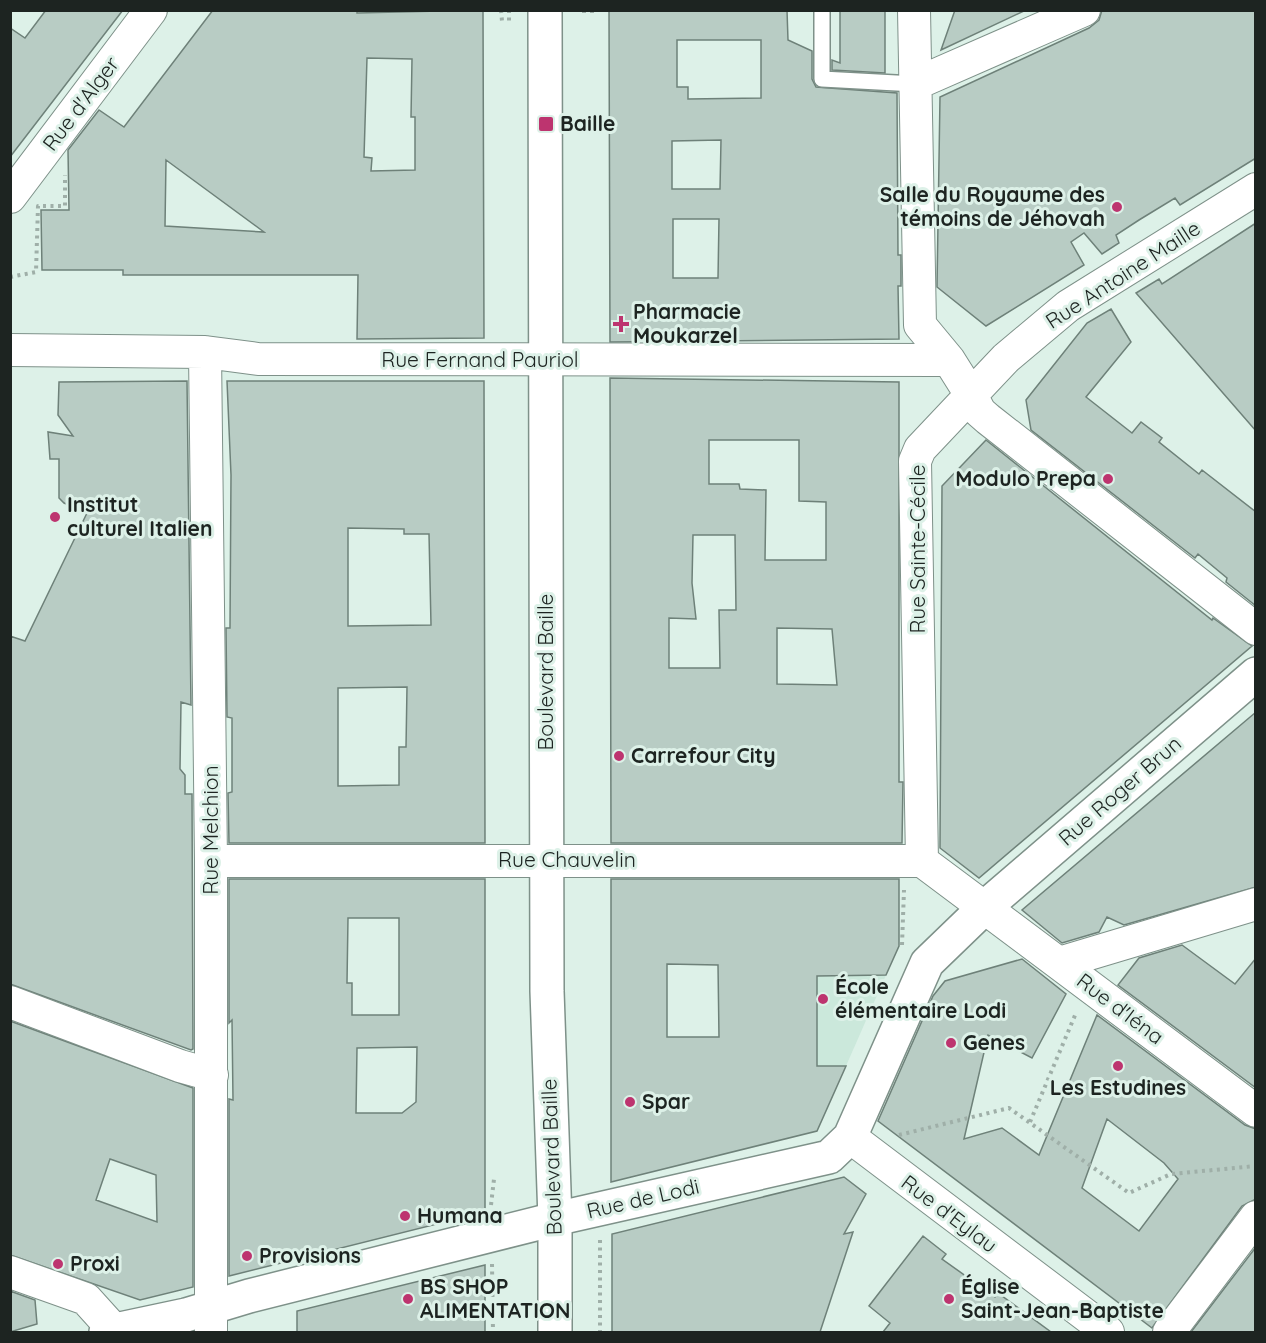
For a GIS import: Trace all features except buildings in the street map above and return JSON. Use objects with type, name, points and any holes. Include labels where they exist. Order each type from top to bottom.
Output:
[{"type":"street","name":"Rue d'Alger","points":[[10,197],[151,10]]},
{"type":"street","name":"Boulevard Baille","points":[[546,10],[547,991],[555,1219],[555,1332]]},
{"type":"street","points":[[914,10],[920,325],[949,360],[980,411],[988,419],[1256,629]]},
{"type":"street","points":[[915,84],[1084,10]]},
{"type":"street","name":"Rue Antoine Maille","points":[[971,395],[1006,358],[1068,306],[1256,189]]},
{"type":"street","name":"Rue Fernand Pauriol","points":[[10,350],[205,352],[258,359],[949,360]]},
{"type":"street","name":"Rue Melchion","points":[[205,352],[211,861],[212,1320]]},
{"type":"street","name":"Rue Sainte-Cécile","points":[[922,861],[915,461],[920,448],[971,395]]},
{"type":"street","name":"Rue Roger Brun","points":[[984,908],[1256,674]]},
{"type":"street","name":"Rue Chauvelin","points":[[211,861],[922,861]]},
{"type":"street","points":[[914,958],[984,908],[922,861]]},
{"type":"street","points":[[1059,963],[1256,904]]},
{"type":"street","name":"Rue d'Iéna","points":[[984,908],[1256,1111]]},
{"type":"street","name":"Rue de Lodi","points":[[110,1331],[212,1320],[555,1219],[829,1157],[850,1137],[914,958]]},
{"type":"street","points":[[10,1002],[180,1066],[212,1075]]},
{"type":"street","name":"Rue d'Eylau","points":[[850,1137],[1108,1332]]},
{"type":"street","points":[[1169,1332],[1256,1217]]},
{"type":"street","points":[[10,1272],[86,1299],[110,1331]]},
{"type":"lane","points":[[822,10],[822,79],[915,84]]},
{"type":"path","points":[[501,10],[502,21]]},
{"type":"path","points":[[509,10],[509,21]]},
{"type":"path","points":[[584,10],[584,17]]},
{"type":"path","points":[[592,10],[592,17]]},
{"type":"path","points":[[904,889],[914,958]]},
{"type":"path","points":[[1030,1122],[1088,985]]},
{"type":"path","points":[[889,1138],[1009,1108],[1129,1193],[1171,1174],[1256,1166]]},
{"type":"path","points":[[600,1232],[600,1332]]},
{"type":"path","points":[[492,1258],[493,1332]]},
{"type":"shaded area","name":"École élémentaire Lodi","points":[[886,975],[846,1066],[769,1066],[771,976]]},
{"type":"place","name":"Baille","points":[[546,124]]},
{"type":"place","name":"Salle du Royaume des témoins de Jéhovah","points":[[1117,207]]},
{"type":"place","name":"Pharmacie Moukarzel","points":[[621,324]]},
{"type":"place","name":"Modulo Prepa","points":[[1108,479]]},
{"type":"place","name":"Institut culturel Italien","points":[[55,517]]},
{"type":"place","name":"Carrefour City","points":[[619,756]]},
{"type":"place","name":"École élémentaire Lodi","points":[[823,999]]},
{"type":"place","name":"Genes","points":[[951,1043]]},
{"type":"place","name":"Les Estudines","points":[[1118,1066]]},
{"type":"place","name":"Spar","points":[[630,1102]]},
{"type":"place","name":"Humana","points":[[405,1216]]},
{"type":"place","name":"Provisions","points":[[247,1256]]},
{"type":"place","name":"Proxi","points":[[58,1264]]},
{"type":"place","name":"BS SHOP ALIMENTATION","points":[[408,1299]]},
{"type":"place","name":"Église Saint-Jean-Baptiste","points":[[949,1299]]}]
